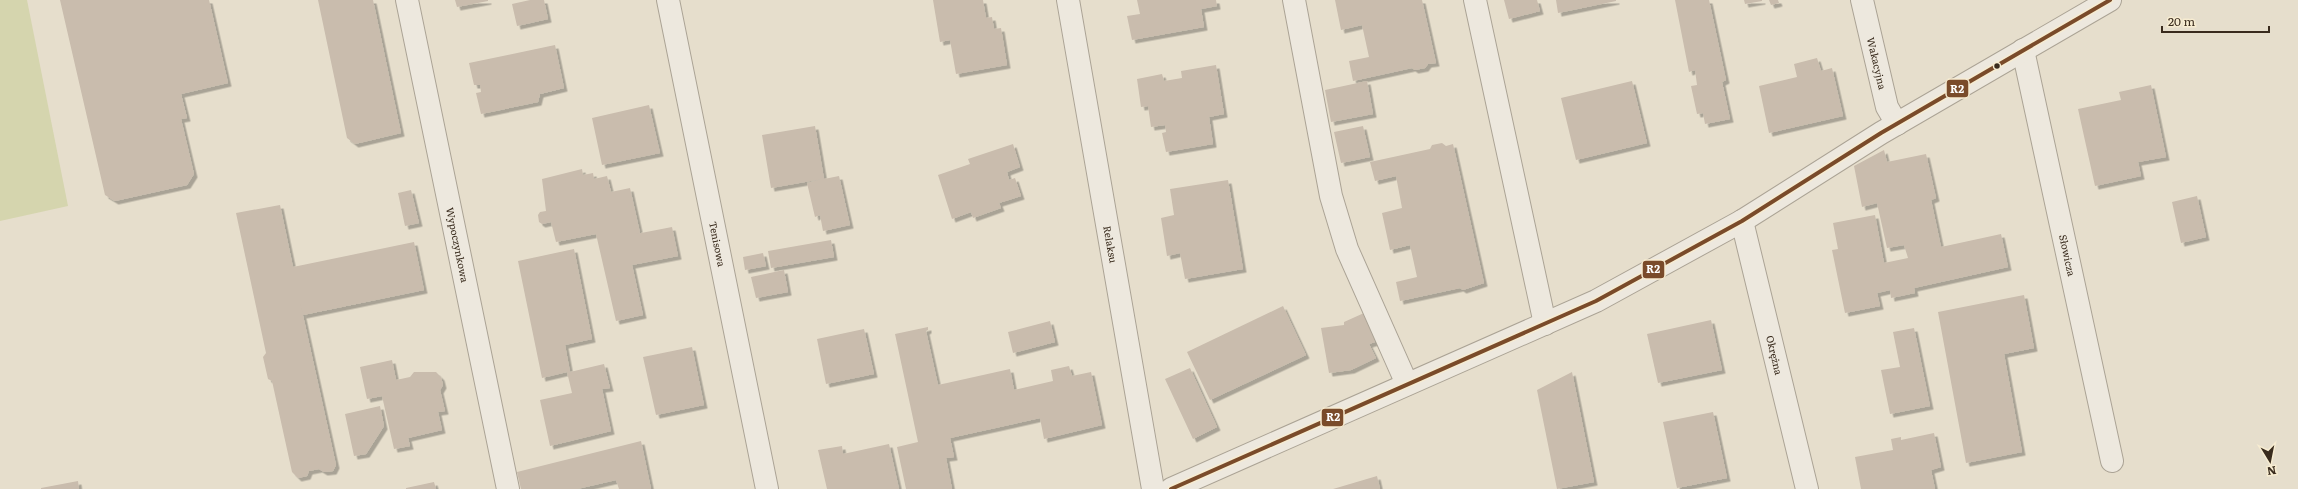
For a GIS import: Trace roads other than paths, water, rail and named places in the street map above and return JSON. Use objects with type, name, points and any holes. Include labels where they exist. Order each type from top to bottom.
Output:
[{"type":"street","name":"Wypoczynkowa","points":[[407,0],[508,489]]},
{"type":"street","name":"Tenisowa","points":[[668,0],[767,489]]},
{"type":"street","name":"Relaksu","points":[[1068,0],[1153,489]]},
{"type":"street","points":[[1294,0],[1331,196],[1347,249],[1407,384]]},
{"type":"street","points":[[1475,0],[1546,324]]},
{"type":"street","name":"Wakacyjna","points":[[1862,0],[1887,107],[1897,124]]},
{"type":"street","points":[[1171,489],[1596,301],[1742,221],[1897,124],[2110,0]]},
{"type":"street","name":"Słowicza","points":[[2023,50],[2112,461]]},
{"type":"street","name":"Okrężna","points":[[1742,221],[1806,489]]}]
